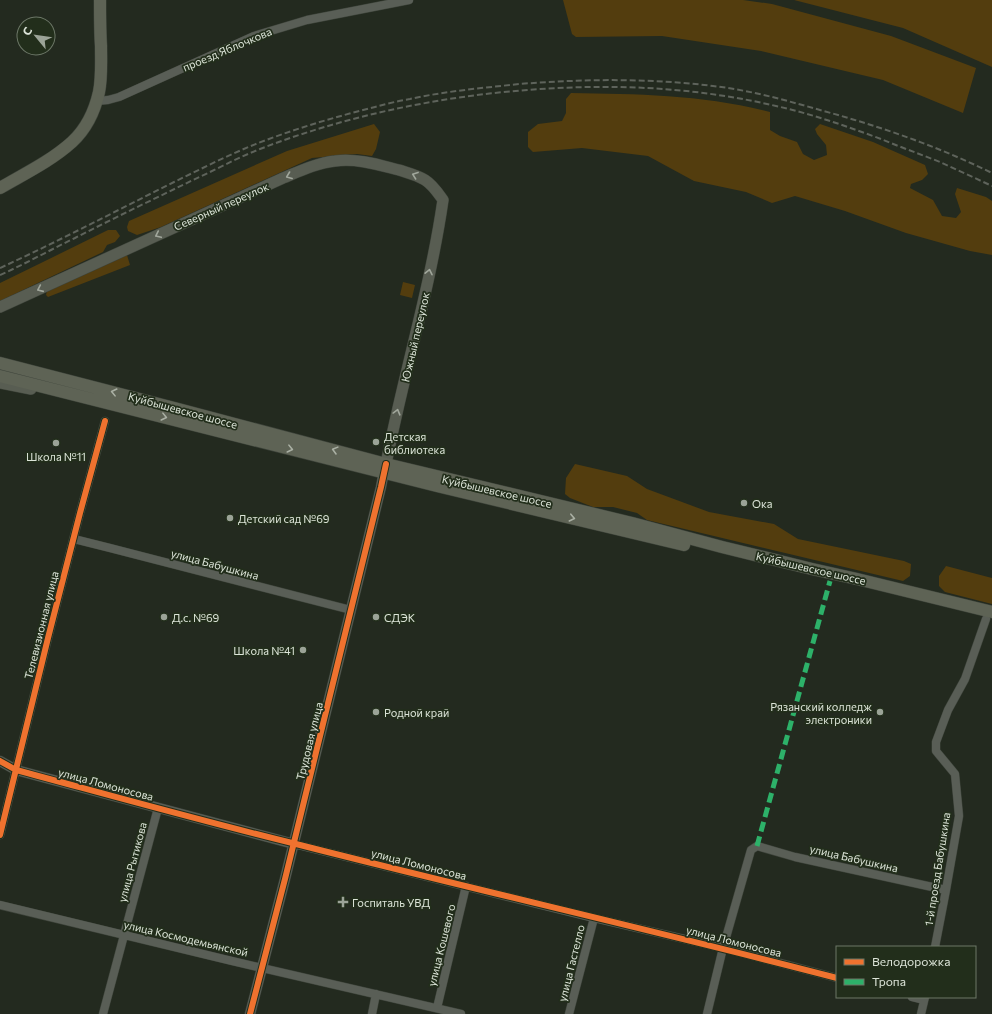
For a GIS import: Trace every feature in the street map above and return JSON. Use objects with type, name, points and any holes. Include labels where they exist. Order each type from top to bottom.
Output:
[{"type":"main road","points":[[0,188],[49,159],[72,142],[89,120],[99,92],[101,76],[100,0]]},
{"type":"main road","points":[[0,179],[52,149],[68,137],[80,124],[96,101]]},
{"type":"main road","name":"Северный переулок","points":[[0,307],[277,181],[315,166],[336,161],[362,161],[377,164],[414,175],[425,180],[436,188],[443,200]]},
{"type":"main road","name":"Южный переулок","points":[[385,468],[437,238],[443,200]]},
{"type":"main road","name":"Куйбышевское шоссе","points":[[1,364],[178,409],[385,468],[470,494],[630,531],[811,577],[990,617]]},
{"type":"main road","name":"Куйбышевское шоссе","points":[[0,376],[99,401],[385,468]]},
{"type":"main road","name":"Куйбышевское шоссе","points":[[0,383],[99,401]]},
{"type":"street","name":"проезд Яблочкова","points":[[96,101],[119,97],[265,32],[307,20],[409,0]]},
{"type":"street","name":"Телевизионная улица","points":[[0,835],[48,638],[105,421]]},
{"type":"street","name":"Трудовая улица","points":[[250,1014],[294,844],[385,468]]},
{"type":"street","name":"улица Бабушкина","points":[[74,539],[351,610]]},
{"type":"street","name":"1-й проезд Бабушкина","points":[[935,946],[959,816],[955,774],[936,751],[936,742],[948,710],[965,679],[990,617]]},
{"type":"street","name":"улица Ломоносова","points":[[0,761],[16,770],[294,844],[594,918],[723,948],[836,978]]},
{"type":"street","name":"улица Рытикова","points":[[103,1014],[158,808]]},
{"type":"street","name":"улица Бабушкина","points":[[723,948],[751,850],[757,846],[795,857],[946,890]]},
{"type":"street","name":"улица Кошевого","points":[[437,1008],[466,886]]},
{"type":"street","name":"улица Космодемьянской","points":[[0,905],[462,1014]]},
{"type":"street","name":"улица Гастелло","points":[[569,1014],[594,918]]},
{"type":"street","points":[[707,1014],[723,948]]},
{"type":"street","points":[[372,1014],[376,994]]},
{"type":"street","points":[[921,1014],[925,999]]},
{"type":"shaded area","points":[[563,0],[743,0],[772,4],[891,36],[976,68],[963,113],[883,80],[761,51],[662,36],[576,37],[572,34]]},
{"type":"shaded area","points":[[794,0],[992,0],[992,67],[903,28]]},
{"type":"shaded area","points":[[571,93],[671,96],[746,106],[770,112],[770,130],[780,136],[797,142],[803,154],[814,160],[827,155],[826,145],[815,129],[820,124],[873,142],[925,165],[928,174],[922,180],[911,184],[910,188],[933,200],[942,216],[956,218],[961,212],[955,194],[957,188],[986,197],[992,201],[992,255],[970,251],[906,233],[845,211],[795,196],[772,203],[746,192],[694,181],[648,156],[582,148],[533,152],[528,147],[528,132],[538,124],[562,121],[566,113],[566,99]]},
{"type":"shaded area","points":[[374,124],[380,132],[376,149],[372,156],[357,154],[312,158],[161,227],[137,235],[128,231],[127,227],[129,221],[287,151]]},
{"type":"shaded area","points":[[108,230],[116,230],[120,236],[115,242],[107,245],[103,252],[0,301],[0,283]]},
{"type":"shaded area","points":[[127,255],[130,265],[48,297],[46,295],[47,291]]},
{"type":"shaded area","points":[[403,282],[415,285],[412,298],[400,295]]},
{"type":"shaded area","points":[[575,464],[627,476],[647,489],[709,512],[774,524],[798,539],[904,561],[911,564],[910,576],[903,581],[647,520],[637,513],[613,507],[593,507],[570,498],[565,494],[566,478]]},
{"type":"shaded area","points":[[946,566],[992,578],[992,604],[945,592],[939,586],[939,576]]},
{"type":"railway","points":[[0,268],[66,237],[221,159],[282,134],[383,105],[424,96],[519,84],[616,80],[689,83],[740,90],[842,116],[886,130],[929,145],[992,173]]},
{"type":"railway","points":[[0,275],[234,160],[260,149],[317,129],[375,114],[434,101],[494,93],[601,87],[671,90],[706,93],[741,99],[803,113],[881,139],[940,162],[992,186]]},
{"type":"marked path","points":[[757,846],[830,581]]},
{"type":"cycle path","points":[[0,835],[48,638],[105,421]]},
{"type":"cycle path","points":[[250,1014],[285,879],[386,464]]},
{"type":"cycle path","points":[[0,761],[16,770],[226,826],[836,978]]},
{"type":"place","name":"Детская библиотека","points":[[376,442]]},
{"type":"place","name":"Школа №11","points":[[56,443]]},
{"type":"place","name":"Ока","points":[[744,503]]},
{"type":"place","name":"Детский сад №69","points":[[230,518]]},
{"type":"place","name":"Д.с. №69","points":[[164,617]]},
{"type":"place","name":"СДЭК","points":[[376,617]]},
{"type":"place","name":"Школа №41","points":[[303,650]]},
{"type":"place","name":"Родной край","points":[[376,712]]},
{"type":"place","name":"Рязанский колледж электроники","points":[[880,712]]},
{"type":"place","name":"Госпиталь УВД","points":[[343,902]]}]
